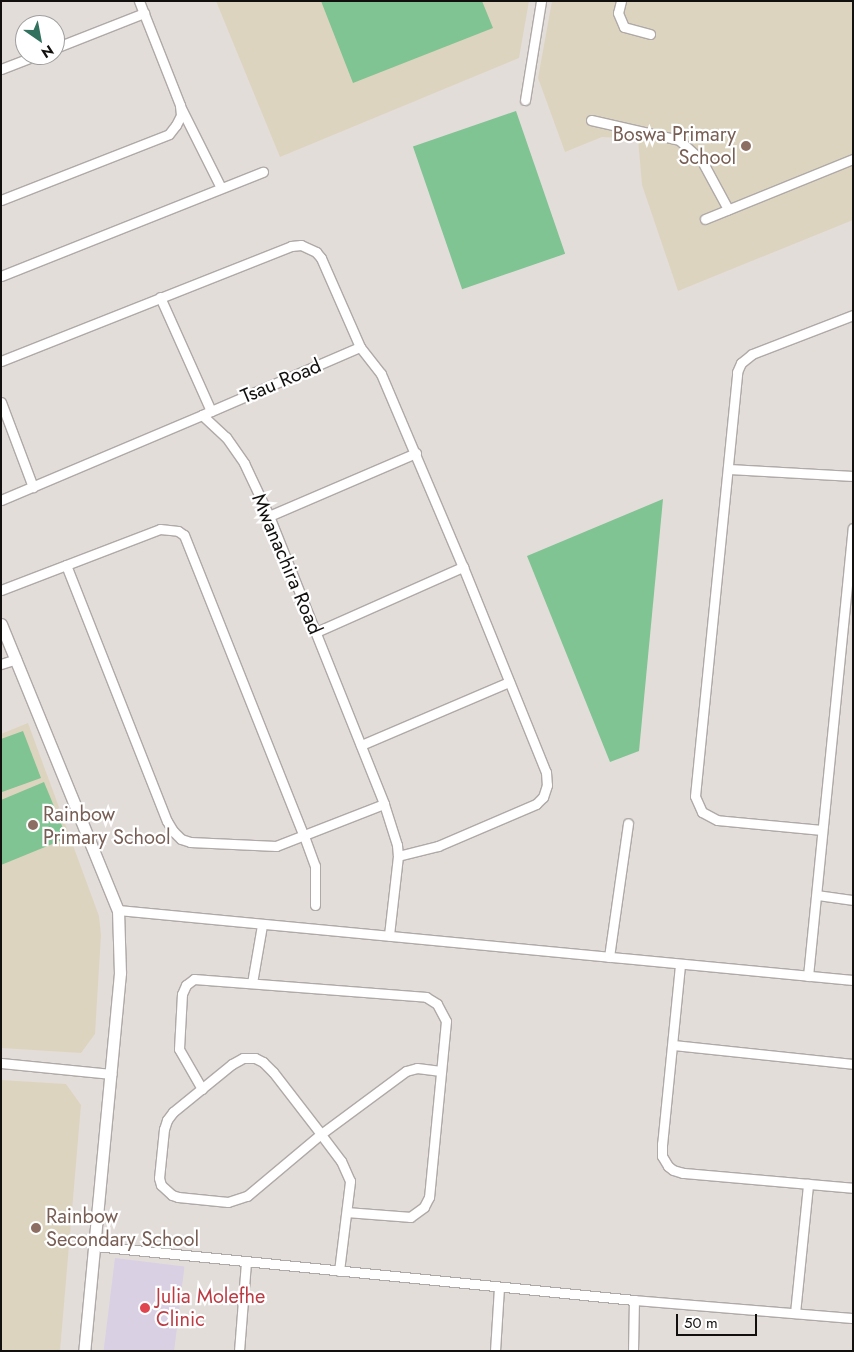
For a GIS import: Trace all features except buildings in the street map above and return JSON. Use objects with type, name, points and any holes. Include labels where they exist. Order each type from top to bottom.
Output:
[{"type":"street","points":[[139,1],[180,105],[221,188]]},
{"type":"street","points":[[525,100],[541,1]]},
{"type":"street","points":[[620,1],[618,13],[624,27],[650,34]]},
{"type":"street","points":[[65,44],[144,13]]},
{"type":"street","points":[[1,69],[15,64]]},
{"type":"street","points":[[1,200],[169,134],[181,115],[180,105]]},
{"type":"street","points":[[591,120],[679,140],[702,161],[728,209]]},
{"type":"street","points":[[705,219],[853,159]]},
{"type":"street","points":[[1,276],[263,172]]},
{"type":"street","points":[[1,361],[291,246],[308,247],[321,258],[360,348],[381,374],[416,453],[546,772],[547,785],[543,798],[536,804],[438,846],[398,856]]},
{"type":"street","points":[[160,297],[211,411]]},
{"type":"street","points":[[822,830],[717,820],[702,812],[695,796],[738,372],[741,363],[752,354],[853,315]]},
{"type":"street","name":"Tsau Road","points":[[202,415],[360,348]]},
{"type":"street","points":[[1,402],[33,487]]},
{"type":"street","points":[[1,500],[202,415]]},
{"type":"street","name":"Mwanachira Road","points":[[202,415],[236,449],[269,516],[384,804],[397,845],[398,856],[389,935]]},
{"type":"street","points":[[269,516],[416,453]]},
{"type":"street","points":[[729,469],[853,476]]},
{"type":"street","points":[[808,976],[818,895],[822,830],[853,528]]},
{"type":"street","points":[[1,590],[160,529],[178,531],[184,535],[315,866],[315,905]]},
{"type":"street","points":[[66,565],[167,821],[181,839],[190,842],[265,847],[276,846],[384,804]]},
{"type":"street","points":[[316,632],[463,567]]},
{"type":"street","points":[[1,624],[118,910],[120,973],[84,1351]]},
{"type":"street","points":[[1,664],[16,659]]},
{"type":"street","points":[[361,745],[509,682]]},
{"type":"street","points":[[609,956],[628,823]]},
{"type":"street","points":[[818,895],[853,900]]},
{"type":"street","points":[[118,910],[853,980]]},
{"type":"street","points":[[252,983],[262,925]]},
{"type":"street","points":[[680,964],[662,1144],[662,1156],[668,1166],[683,1173],[853,1188]]},
{"type":"street","points":[[202,1090],[179,1049],[182,994],[186,986],[194,979],[205,978],[426,997],[437,1004],[446,1021],[429,1197],[424,1207],[410,1217],[347,1212]]},
{"type":"street","points":[[673,1045],[853,1064]]},
{"type":"street","points":[[339,1271],[350,1181],[340,1161],[321,1134],[273,1072],[255,1058],[242,1058],[172,1112],[164,1129],[159,1178],[161,1185],[178,1197],[228,1202],[248,1196],[321,1134],[406,1071],[417,1068],[441,1071]]},
{"type":"street","points":[[1,1063],[111,1074]]},
{"type":"street","points":[[795,1313],[808,1184]]},
{"type":"street","points":[[95,1246],[634,1300],[853,1318]]},
{"type":"street","points":[[239,1351],[246,1262]]},
{"type":"street","points":[[495,1351],[499,1287]]},
{"type":"street","points":[[633,1351],[634,1300]]},
{"type":"shaded area","points":[[216,1],[529,1],[519,58],[280,157]]},
{"type":"shaded area","name":"Boswa Primary School","points":[[552,1],[853,1],[853,220],[678,291],[642,185],[638,139],[602,137],[565,152],[538,78]]},
{"type":"shaded area","name":"Rainbow Primary School","points":[[28,723],[99,916],[101,935],[95,1034],[81,1053],[1,1048],[1,734]]},
{"type":"shaded area","name":"Rainbow Secondary School","points":[[1,1080],[66,1084],[81,1105],[60,1351],[1,1351]]},
{"type":"shaded area","name":"Julia Molefhe Clinic","points":[[115,1258],[184,1267],[174,1351],[104,1351]]},
{"type":"green space","points":[[321,1],[482,1],[493,28],[353,83]]},
{"type":"green space","points":[[516,111],[565,254],[462,289],[413,146]]},
{"type":"green space","points":[[663,499],[639,751],[610,762],[527,556]]},
{"type":"green space","points":[[23,731],[41,778],[2,792],[1,739]]},
{"type":"green space","points":[[44,782],[67,838],[1,865],[1,800]]},
{"type":"place","name":"Boswa Primary School","points":[[746,146]]},
{"type":"place","name":"Rainbow Primary School","points":[[33,825]]},
{"type":"place","name":"Rainbow Secondary School","points":[[36,1228]]},
{"type":"place","name":"Julia Molefhe Clinic","points":[[145,1308]]}]
